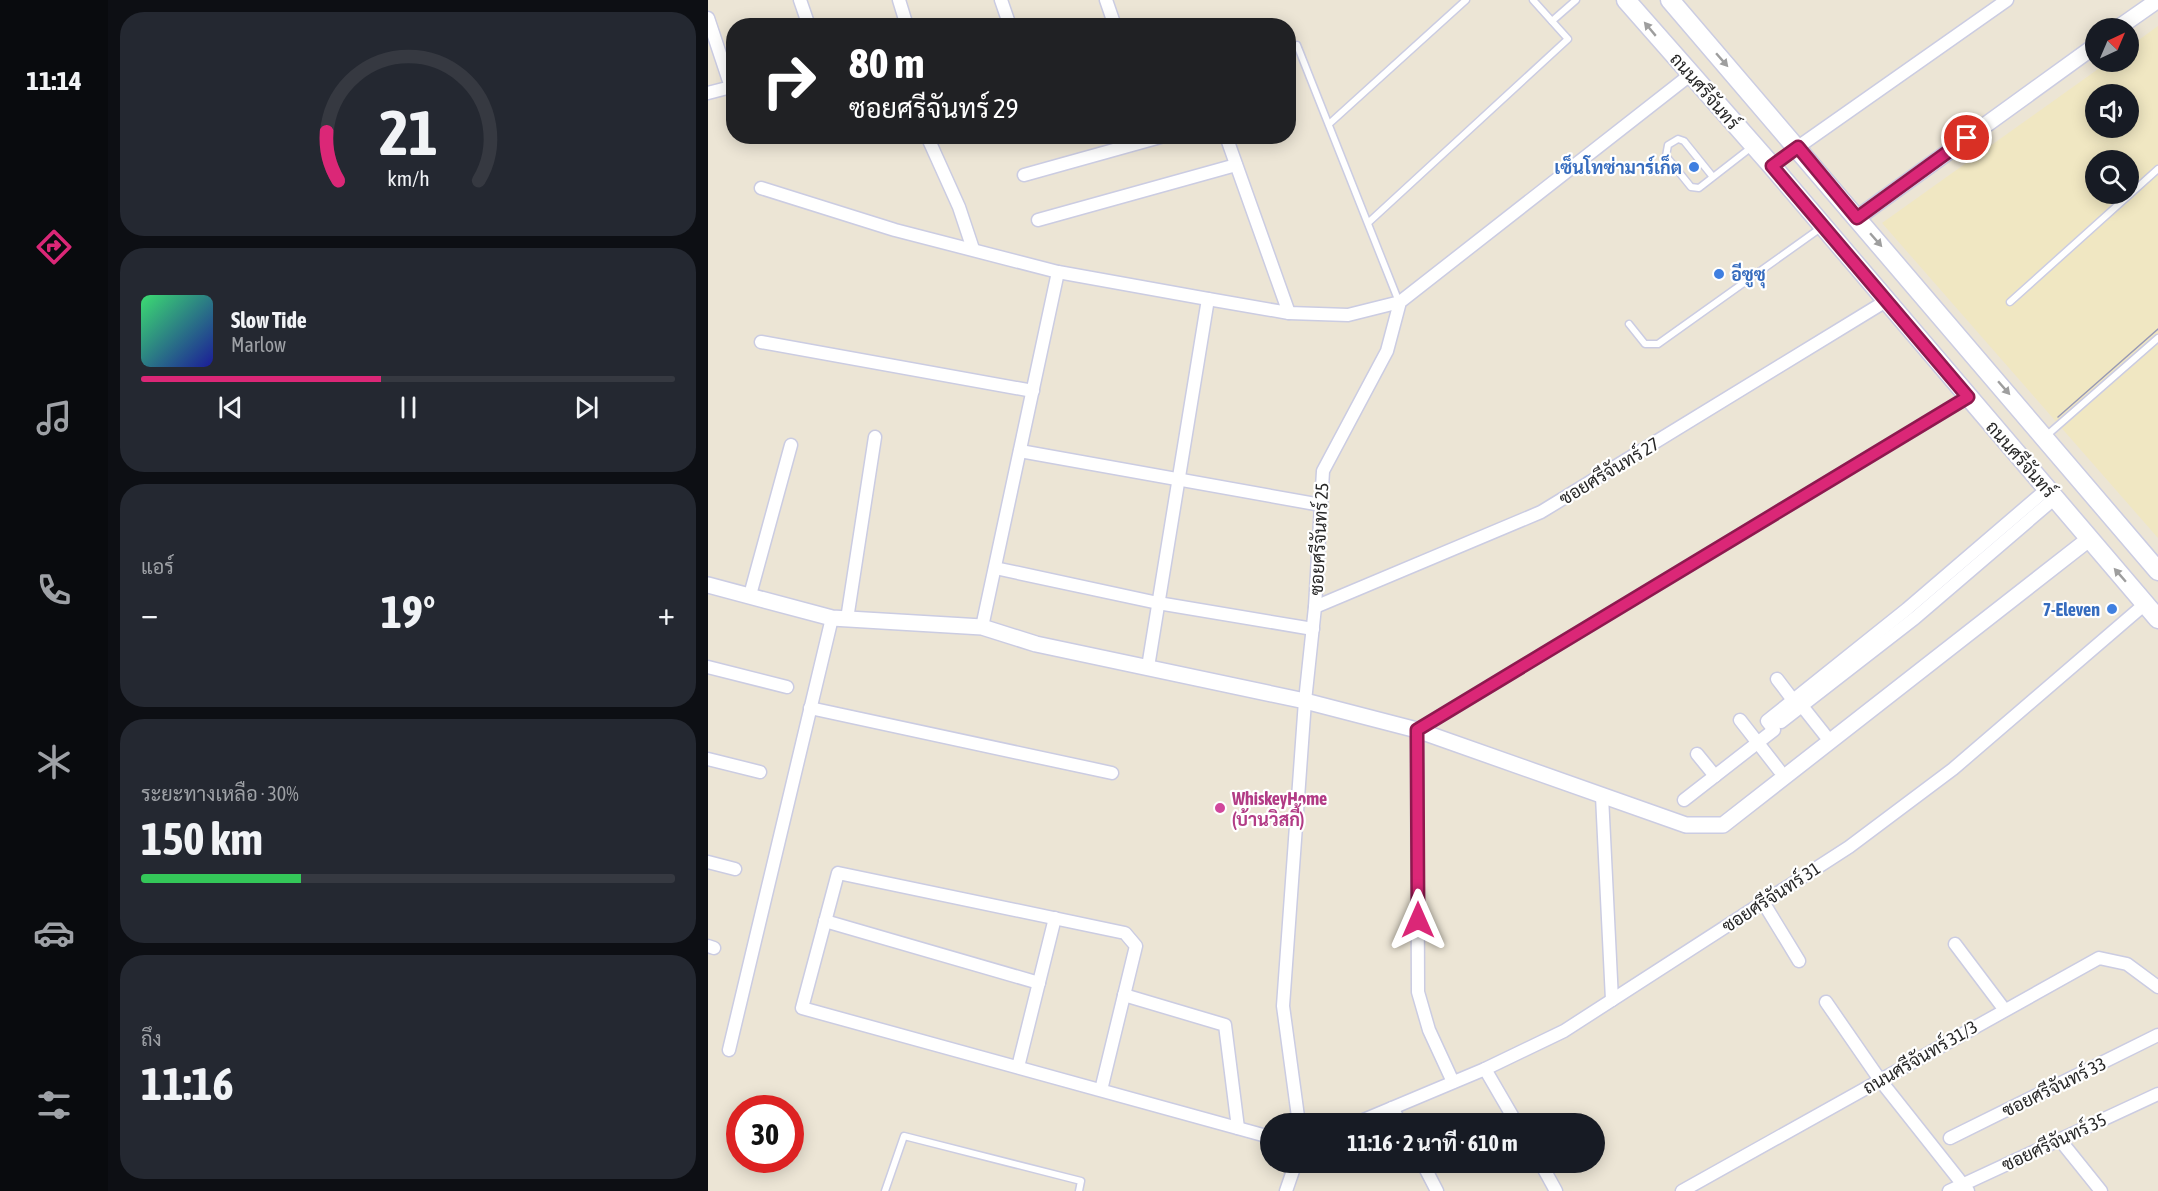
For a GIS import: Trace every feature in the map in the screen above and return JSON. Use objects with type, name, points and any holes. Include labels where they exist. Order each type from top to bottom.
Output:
[{"type":"main road","name":"ถนนศรีจันทร์","points":[[1626,0],[1772,166],[2158,619]]},
{"type":"main road","name":"ถนนศรีจันทร์","points":[[1670,0],[2046,437],[2158,571]]},
{"type":"main road","points":[[1772,166],[1798,147]]},
{"type":"street","points":[[800,0],[806,18]]},
{"type":"street","points":[[899,0],[905,18]]},
{"type":"street","points":[[1001,0],[1007,18]]},
{"type":"street","points":[[1106,0],[1112,18]]},
{"type":"street","points":[[1798,147],[2007,0]]},
{"type":"street","points":[[2132,18],[2158,0]]},
{"type":"street","points":[[708,18],[726,72]]},
{"type":"street","points":[[1857,218],[2085,53]]},
{"type":"street","points":[[761,188],[895,230],[1058,272],[1289,313],[1348,315],[1400,302],[1690,75]]},
{"type":"street","points":[[708,93],[726,88]]},
{"type":"street","points":[[931,144],[959,207],[973,249]]},
{"type":"street","points":[[1024,175],[1135,144]]},
{"type":"street","points":[[1229,144],[1289,313]]},
{"type":"street","points":[[1038,220],[1236,165]]},
{"type":"street","points":[[982,627],[1058,272]]},
{"type":"street","points":[[1148,667],[1208,299]]},
{"type":"street","name":"ซอยศรีจันทร์ 27","points":[[1315,607],[1541,512],[1886,301]]},
{"type":"street","name":"ซอยศรีจันทร์ 25","points":[[1298,1113],[1283,1006],[1305,701],[1315,607],[1323,471],[1387,351],[1400,302]]},
{"type":"street","points":[[761,342],[1033,391]]},
{"type":"street","points":[[1417,730],[1968,397]]},
{"type":"street","points":[[729,1050],[810,708],[840,619],[875,437]]},
{"type":"street","points":[[750,595],[791,445]]},
{"type":"street","points":[[1020,451],[1321,505]]},
{"type":"street","points":[[1684,800],[1774,730],[1767,721],[1798,703],[1915,618],[2051,494]]},
{"type":"street","points":[[708,585],[840,619],[982,627],[1036,644],[1305,701],[1417,730],[1686,825],[1723,825],[2089,538]]},
{"type":"street","points":[[995,568],[1158,603],[1313,629]]},
{"type":"street","name":"ซอยศรีจันทร์ 31","points":[[1380,1113],[1485,1069],[1564,1031],[1849,847],[1953,769],[2145,604]]},
{"type":"street","points":[[708,667],[787,687]]},
{"type":"street","points":[[1777,679],[1825,735]]},
{"type":"street","points":[[1781,722],[1798,703]]},
{"type":"street","points":[[810,708],[1112,773]]},
{"type":"street","points":[[1740,720],[1779,770]]},
{"type":"street","points":[[1417,730],[1418,992],[1429,1030],[1453,1082]]},
{"type":"street","points":[[1697,754],[1715,776]]},
{"type":"street","points":[[708,759],[760,772]]},
{"type":"street","points":[[1602,795],[1612,1000]]},
{"type":"street","points":[[708,862],[735,869]]},
{"type":"street","points":[[1101,1090],[1136,946],[1125,933],[838,873],[802,1008],[1260,1134]]},
{"type":"street","points":[[1763,902],[1799,962]]},
{"type":"street","points":[[1018,1067],[1055,918]]},
{"type":"street","points":[[825,921],[1039,983]]},
{"type":"street","points":[[1955,944],[2004,1009]]},
{"type":"street","name":"ถนนศรีจันทร์ 31/3","points":[[1682,1191],[2004,1009],[2099,958],[2127,964],[2158,987]]},
{"type":"street","points":[[1124,995],[1225,1025],[1238,1128]]},
{"type":"street","points":[[1826,1002],[1880,1080],[1965,1188]]},
{"type":"street","name":"ซอยศรีจันทร์ 33","points":[[1950,1138],[2158,1035]]},
{"type":"street","points":[[1485,1069],[1510,1113]]},
{"type":"street","name":"ซอยศรีจันทร์ 35","points":[[1949,1191],[1965,1188],[2158,1094]]},
{"type":"street","points":[[1392,1108],[1395,1113]]},
{"type":"street","points":[[2060,1140],[2101,1191]]},
{"type":"street","points":[[1287,1191],[1293,1173]]},
{"type":"street","points":[[1428,1173],[1437,1191]]},
{"type":"street","points":[[1546,1173],[1556,1191]]},
{"type":"lane","points":[[1329,124],[1466,0]]},
{"type":"lane","points":[[1369,222],[1568,39],[1533,0]]},
{"type":"lane","points":[[1552,21],[1576,0]]},
{"type":"lane","points":[[1297,45],[1400,302]]},
{"type":"lane","points":[[1713,177],[1684,141],[1678,139],[1668,145],[1666,156],[1691,187],[1699,188],[1754,146]]},
{"type":"lane","points":[[2010,302],[2158,169]]},
{"type":"lane","points":[[1629,324],[1646,344],[1658,344],[1822,226]]},
{"type":"lane","points":[[2046,437],[2158,338]]},
{"type":"lane","points":[[885,1191],[904,1136],[1081,1181],[1079,1191]]},
{"type":"shaded area","points":[[2158,26],[2158,538],[1882,223],[2094,72],[2139,72],[2139,40]]},
{"type":"tram line","points":[[2058,417],[2158,329]]},
{"type":"place","name":"เซ็นโทซ่ามาร์เก็ต","points":[[1694,167]]},
{"type":"place","name":"อีซูซุ","points":[[1719,274]]},
{"type":"place","name":"7-Eleven","points":[[2112,609]]},
{"type":"place","name":"WhiskeyHome (บ้านวิสกี้)","points":[[1220,808]]},
{"type":"route","points":[[1418,920],[1417,730],[1968,397],[1772,166],[1798,147],[1857,218],[1967,138]]}]
